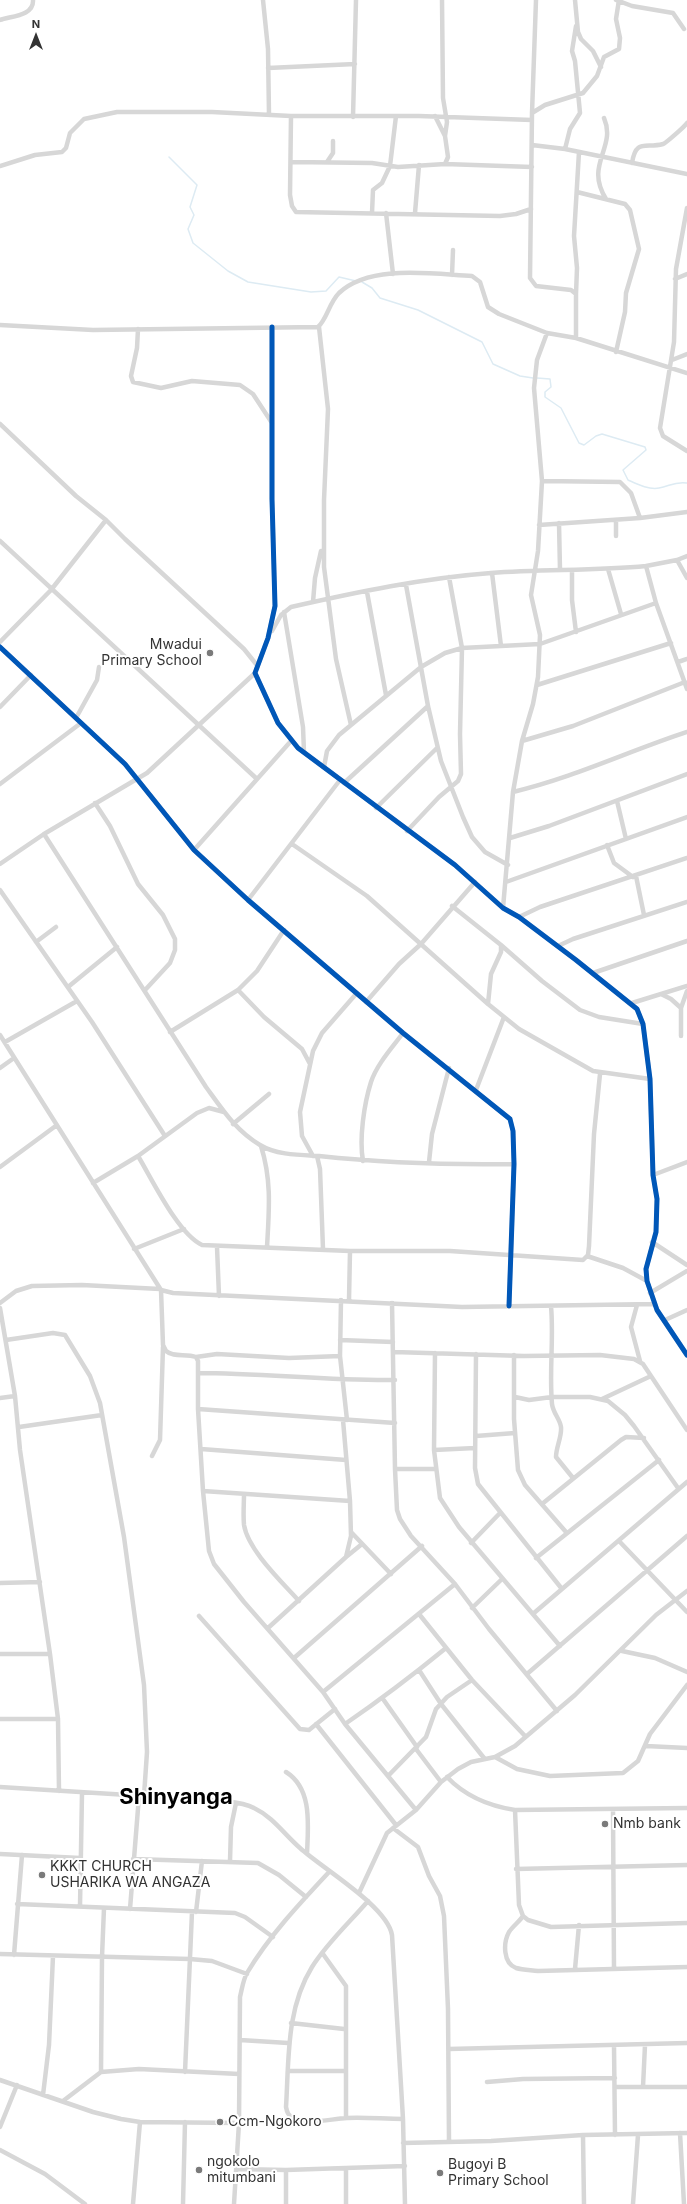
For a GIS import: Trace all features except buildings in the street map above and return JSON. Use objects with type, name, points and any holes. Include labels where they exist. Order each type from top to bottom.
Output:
[{"type":"street","points":[[0,20],[29,10],[32,6],[33,0]]},
{"type":"street","points":[[263,0],[268,49],[269,115]]},
{"type":"street","points":[[353,117],[356,0]]},
{"type":"street","points":[[442,0],[443,98],[448,123],[445,136]]},
{"type":"street","points":[[536,0],[532,113],[530,280],[537,286],[567,289],[576,294]]},
{"type":"street","points":[[565,149],[570,129],[580,115],[577,96],[575,61],[572,50],[576,26],[575,0]]},
{"type":"street","points":[[532,113],[547,104],[583,93],[594,80],[606,56],[620,47],[620,38],[616,19],[618,0],[632,6],[672,13],[684,29]]},
{"type":"street","points":[[576,26],[580,38],[591,49],[601,67]]},
{"type":"street","points":[[268,68],[355,64]]},
{"type":"street","points":[[0,166],[25,158],[63,151],[74,128],[84,119],[92,116],[117,112],[212,112],[353,117],[446,116],[532,120]]},
{"type":"street","points":[[291,116],[292,162],[290,195],[292,206],[296,212],[415,213],[500,216],[516,214],[531,209]]},
{"type":"street","points":[[372,213],[373,190],[382,183],[390,166],[396,116]]},
{"type":"street","points":[[435,116],[445,136],[448,157],[445,164]]},
{"type":"street","points":[[604,118],[609,131],[601,156],[598,180],[606,199]]},
{"type":"street","points":[[632,163],[634,154],[638,148],[643,145],[664,144],[687,123]]},
{"type":"street","points":[[327,162],[333,153],[333,141]]},
{"type":"street","points":[[532,145],[565,149],[687,174]]},
{"type":"street","points":[[576,338],[577,268],[574,236],[579,152]]},
{"type":"street","points":[[292,162],[372,163],[390,166],[445,164],[532,167]]},
{"type":"street","points":[[415,213],[419,165]]},
{"type":"street","points":[[577,192],[625,204],[629,207],[638,249],[626,293],[625,312],[616,352]]},
{"type":"street","points":[[687,208],[675,279],[675,312],[672,360],[660,432],[664,437],[687,451]]},
{"type":"street","points":[[386,213],[393,274]]},
{"type":"street","points":[[452,275],[453,250]]},
{"type":"street","points":[[675,279],[687,274]]},
{"type":"street","points":[[351,725],[336,658],[323,547],[328,409],[319,327],[333,302],[343,290],[357,281],[373,275],[452,275],[476,278],[483,290],[490,309],[547,333],[576,338],[616,352],[687,373]]},
{"type":"street","points":[[0,325],[92,330],[319,327]]},
{"type":"street","points":[[268,638],[275,606],[272,327]]},
{"type":"street","points":[[138,329],[137,348],[131,376],[133,382],[161,388],[192,381],[240,385],[253,394],[272,423]]},
{"type":"street","points":[[503,908],[508,865],[513,792],[522,741],[537,685],[540,644],[531,595],[536,572],[542,481],[534,388],[537,360],[547,333]]},
{"type":"street","points":[[672,360],[687,354]]},
{"type":"street","points":[[0,424],[76,496],[106,520],[244,649],[256,664]]},
{"type":"street","points":[[542,481],[620,482],[630,493],[640,518]]},
{"type":"street","points":[[539,525],[640,518],[687,512]]},
{"type":"street","points":[[0,642],[51,590],[106,520]]},
{"type":"street","points":[[616,520],[616,536]]},
{"type":"street","points":[[559,523],[560,570]]},
{"type":"street","points":[[0,541],[51,590],[257,779]]},
{"type":"street","points":[[313,602],[317,567],[323,547]]},
{"type":"street","points":[[687,556],[677,560],[646,566],[608,569],[492,573],[449,577],[291,607],[284,612],[268,638],[256,664],[255,673],[272,712],[291,741],[342,782],[474,882],[503,908],[519,917],[558,946],[632,1003],[637,1009],[643,1024],[650,1079],[653,1175],[657,1218],[646,1269],[647,1281],[654,1304],[687,1355]]},
{"type":"street","points":[[677,560],[687,578]]},
{"type":"street","points":[[646,566],[656,603],[687,689]]},
{"type":"street","points":[[608,569],[621,614]]},
{"type":"street","points":[[572,570],[572,600],[576,632]]},
{"type":"street","points":[[492,573],[501,646]]},
{"type":"street","points":[[407,831],[452,785],[458,781],[461,774],[462,648],[449,577]]},
{"type":"street","points":[[406,585],[437,748],[463,817],[475,841],[485,852],[508,865]]},
{"type":"street","points":[[368,592],[386,695]]},
{"type":"street","points":[[324,767],[329,747],[351,725],[421,667],[446,653],[462,648],[540,644],[576,632],[621,614],[656,603]]},
{"type":"street","points":[[284,612],[303,727],[304,752]]},
{"type":"street","points":[[537,685],[671,642]]},
{"type":"street","points":[[0,646],[81,723],[114,752],[137,778],[194,850],[248,900],[356,994],[510,1119],[513,1131],[514,1164],[509,1306]]},
{"type":"street","points":[[678,662],[687,660]]},
{"type":"street","points":[[76,718],[97,680],[99,667]]},
{"type":"street","points":[[0,864],[44,834],[147,773],[255,673]]},
{"type":"street","points":[[0,708],[31,675]]},
{"type":"street","points":[[522,741],[573,726],[685,682]]},
{"type":"street","points":[[248,900],[342,782],[428,706]]},
{"type":"street","points":[[0,784],[81,723]]},
{"type":"street","points":[[513,792],[565,777],[646,745],[687,732]]},
{"type":"street","points":[[194,850],[291,741]]},
{"type":"street","points":[[376,808],[437,748]]},
{"type":"street","points":[[510,838],[549,826],[687,774]]},
{"type":"street","points":[[617,800],[626,839]]},
{"type":"street","points":[[95,803],[110,826],[135,879],[163,915],[174,939],[175,950],[170,963],[146,989]]},
{"type":"street","points":[[506,882],[687,817]]},
{"type":"street","points":[[44,834],[146,989],[170,1032],[224,1112],[233,1124],[261,1146],[275,1151],[363,1161],[514,1164]]},
{"type":"street","points":[[292,844],[367,896],[488,1004],[504,1017],[544,1044],[600,1074],[650,1079]]},
{"type":"street","points":[[607,845],[614,862],[635,876],[644,915]]},
{"type":"street","points":[[519,917],[540,907],[687,858]]},
{"type":"street","points":[[366,1002],[399,964],[421,944],[474,882]]},
{"type":"street","points":[[0,890],[68,987],[165,1136]]},
{"type":"street","points":[[558,946],[572,939],[687,902]]},
{"type":"street","points":[[452,906],[501,945],[542,981],[588,1014],[643,1024]]},
{"type":"street","points":[[36,942],[56,927]]},
{"type":"street","points":[[170,1032],[238,990],[256,971],[284,930]]},
{"type":"street","points":[[593,973],[687,941]]},
{"type":"street","points":[[488,1004],[491,974],[501,952],[501,945]]},
{"type":"street","points":[[68,987],[117,947]]},
{"type":"street","points":[[632,1003],[687,986]]},
{"type":"street","points":[[238,990],[264,1017],[302,1049],[310,1064]]},
{"type":"street","points":[[682,1036],[681,1008],[687,991]]},
{"type":"street","points":[[323,1249],[320,1169],[315,1156],[302,1136],[300,1105],[310,1064],[322,1033],[356,994]]},
{"type":"street","points":[[661,994],[675,1002],[681,1008]]},
{"type":"street","points":[[5,1042],[77,1001]]},
{"type":"street","points":[[476,1090],[504,1017]]},
{"type":"street","points":[[363,1161],[362,1135],[371,1082],[403,1033]]},
{"type":"street","points":[[0,1035],[134,1249],[161,1289],[163,1345],[160,1440],[152,1456]]},
{"type":"street","points":[[0,1068],[14,1058]]},
{"type":"street","points":[[429,1162],[432,1134],[448,1068]]},
{"type":"street","points":[[138,1156],[184,1229],[194,1242],[202,1245],[217,1247],[267,1247],[350,1251],[450,1251],[583,1260],[587,1256],[591,1222],[595,1120],[600,1074]]},
{"type":"street","points":[[233,1124],[269,1094]]},
{"type":"street","points":[[92,1182],[138,1156],[204,1110],[209,1108],[224,1112]]},
{"type":"street","points":[[0,1167],[57,1125]]},
{"type":"street","points":[[261,1146],[266,1162],[270,1189],[267,1247]]},
{"type":"street","points":[[653,1175],[687,1162]]},
{"type":"street","points":[[134,1249],[184,1229]]},
{"type":"street","points":[[652,1242],[687,1265]]},
{"type":"street","points":[[217,1247],[219,1296]]},
{"type":"street","points":[[349,1300],[350,1251]]},
{"type":"street","points":[[587,1256],[623,1268],[647,1281]]},
{"type":"street","points":[[650,1293],[687,1271]]},
{"type":"street","points":[[0,1304],[16,1291],[32,1286],[82,1285],[161,1289],[173,1293],[219,1296],[349,1300],[462,1307],[654,1304]]},
{"type":"street","points":[[341,1300],[340,1356],[344,1380],[346,1460],[350,1500],[351,1532],[346,1557]]},
{"type":"street","points":[[392,1303],[395,1380],[395,1469],[397,1510],[400,1519],[411,1536],[422,1546],[455,1584],[472,1608],[557,1711]]},
{"type":"street","points":[[637,1305],[632,1327],[640,1361],[685,1424],[687,1430]]},
{"type":"street","points":[[551,1306],[553,1327],[550,1356],[552,1407],[561,1427],[556,1457],[572,1478]]},
{"type":"street","points":[[0,1308],[15,1396],[20,1450],[40,1582],[58,1719],[59,1791]]},
{"type":"street","points":[[665,1320],[687,1310]]},
{"type":"street","points":[[6,1340],[53,1334],[66,1335],[90,1376],[100,1403],[124,1537],[144,1685],[146,1752],[133,1859],[130,1909]]},
{"type":"street","points":[[340,1340],[394,1342]]},
{"type":"street","points":[[163,1345],[169,1354],[196,1357],[217,1354],[274,1357],[340,1356]]},
{"type":"street","points":[[394,1352],[550,1356],[600,1355],[630,1358],[640,1361]]},
{"type":"street","points":[[435,1353],[434,1450],[440,1498],[452,1518],[471,1543],[534,1613],[560,1646]]},
{"type":"street","points":[[476,1354],[475,1468],[478,1484],[562,1589]]},
{"type":"street","points":[[514,1355],[516,1463],[520,1476],[566,1532]]},
{"type":"street","points":[[196,1357],[203,1491],[210,1557],[244,1602],[323,1692],[345,1724],[416,1810]]},
{"type":"street","points":[[198,1373],[344,1380],[395,1380]]},
{"type":"street","points":[[602,1399],[651,1376]]},
{"type":"street","points":[[0,1398],[15,1396]]},
{"type":"street","points":[[515,1397],[529,1400],[552,1397],[602,1399],[617,1407],[644,1438],[678,1488]]},
{"type":"street","points":[[198,1409],[395,1423]]},
{"type":"street","points":[[19,1427],[102,1415]]},
{"type":"street","points":[[476,1436],[515,1433]]},
{"type":"street","points":[[542,1504],[572,1478],[621,1440],[634,1437],[644,1438]]},
{"type":"street","points":[[434,1450],[476,1448]]},
{"type":"street","points":[[201,1449],[346,1460]]},
{"type":"street","points":[[536,1558],[566,1532],[659,1460]]},
{"type":"street","points":[[395,1469],[436,1470]]},
{"type":"street","points":[[534,1613],[619,1541],[678,1488],[687,1482]]},
{"type":"street","points":[[203,1491],[350,1500]]},
{"type":"street","points":[[244,1494],[244,1525],[247,1535],[274,1573],[299,1601]]},
{"type":"street","points":[[471,1543],[500,1513]]},
{"type":"street","points":[[351,1532],[391,1574]]},
{"type":"street","points":[[527,1674],[687,1536]]},
{"type":"street","points":[[619,1541],[687,1612]]},
{"type":"street","points":[[268,1628],[362,1544]]},
{"type":"street","points":[[294,1658],[422,1546]]},
{"type":"street","points":[[472,1608],[502,1579]]},
{"type":"street","points":[[0,1583],[40,1582]]},
{"type":"street","points":[[323,1692],[455,1584]]},
{"type":"street","points":[[360,1893],[377,1852],[387,1833],[416,1810],[441,1782],[471,1762],[484,1758],[495,1757],[510,1750],[557,1711],[622,1651],[656,1615],[687,1591]]},
{"type":"street","points":[[419,1614],[472,1680],[525,1736]]},
{"type":"street","points":[[199,1616],[300,1729],[309,1730],[335,1709]]},
{"type":"street","points":[[345,1724],[383,1699],[398,1685],[446,1648]]},
{"type":"street","points":[[622,1651],[655,1658],[687,1672]]},
{"type":"street","points":[[0,1654],[50,1654]]},
{"type":"street","points":[[419,1670],[441,1704],[484,1758]]},
{"type":"street","points":[[388,1776],[426,1737],[436,1709],[472,1680]]},
{"type":"street","points":[[495,1757],[517,1769],[550,1776],[623,1773],[631,1768],[646,1746],[650,1734],[687,1685]]},
{"type":"street","points":[[383,1699],[441,1782]]},
{"type":"street","points":[[0,1719],[58,1719]]},
{"type":"street","points":[[316,1724],[395,1827],[418,1847],[429,1876],[440,1896],[444,1916],[449,2049],[449,2142]]},
{"type":"street","points":[[646,1746],[687,1748]]},
{"type":"street","points":[[286,1772],[297,1781],[305,1797],[308,1810],[307,1854]]},
{"type":"street","points":[[447,1777],[463,1792],[474,1798],[495,1806],[515,1810],[687,1808]]},
{"type":"street","points":[[0,1787],[236,1803],[252,1807],[264,1814],[307,1854],[329,1872],[360,1893],[368,1901],[388,1922],[392,1935],[403,2119],[405,2204]]},
{"type":"street","points":[[80,1906],[82,1793]]},
{"type":"street","points":[[230,1861],[231,1827],[236,1803]]},
{"type":"street","points":[[613,1809],[614,1969]]},
{"type":"street","points":[[515,1810],[516,1869],[519,1905],[524,1916],[533,1923],[551,1927],[687,1923]]},
{"type":"street","points":[[0,1854],[80,1858]]},
{"type":"street","points":[[14,1955],[22,1855]]},
{"type":"street","points":[[133,1859],[258,1863],[270,1868],[306,1896]]},
{"type":"street","points":[[185,2072],[190,1959],[194,1912],[202,1861]]},
{"type":"street","points":[[516,1869],[687,1865]]},
{"type":"street","points":[[234,2204],[239,2123],[240,1997],[247,1974],[273,1937],[306,1896],[329,1872]]},
{"type":"street","points":[[368,1901],[313,1965],[303,1984],[291,2023],[288,2043],[286,2107],[287,2113],[292,2118],[319,2121],[346,2118],[403,2119]]},
{"type":"street","points":[[17,1904],[235,1913],[273,1937]]},
{"type":"street","points":[[101,2072],[104,1908]]},
{"type":"street","points":[[524,1916],[507,1938],[506,1952],[510,1963],[517,1968],[532,1970],[687,1968]]},
{"type":"street","points":[[575,1970],[579,1925]]},
{"type":"street","points":[[0,1954],[190,1959],[212,1961],[247,1974]]},
{"type":"street","points":[[323,1954],[346,1986],[344,2029],[346,2118]]},
{"type":"street","points":[[43,2095],[49,2045],[53,1956]]},
{"type":"street","points":[[291,2023],[344,2029]]},
{"type":"street","points":[[240,2040],[288,2043]]},
{"type":"street","points":[[449,2049],[687,2044]]},
{"type":"street","points":[[643,2088],[645,2045]]},
{"type":"street","points":[[614,2046],[615,2135]]},
{"type":"street","points":[[63,2101],[101,2072],[139,2069],[239,2074]]},
{"type":"street","points":[[288,2071],[345,2071]]},
{"type":"street","points":[[486,2082],[523,2079],[615,2078]]},
{"type":"street","points":[[0,2080],[93,2112],[140,2122],[239,2123]]},
{"type":"street","points":[[0,2127],[18,2085]]},
{"type":"street","points":[[615,2088],[687,2087]]},
{"type":"street","points":[[133,2204],[140,2122]]},
{"type":"street","points":[[183,2204],[185,2122]]},
{"type":"street","points":[[680,2133],[685,2174],[684,2204]]},
{"type":"street","points":[[403,2143],[491,2142],[583,2135],[687,2133]]},
{"type":"street","points":[[583,2135],[584,2204]]},
{"type":"street","points":[[633,2204],[638,2135]]},
{"type":"street","points":[[0,2150],[45,2174],[85,2204]]},
{"type":"street","points":[[237,2169],[346,2169],[405,2166]]},
{"type":"street","points":[[346,2169],[346,2204]]},
{"type":"street","points":[[286,2170],[286,2204]]},
{"type":"waterway","points":[[169,157],[197,185],[190,207],[194,215],[188,229],[193,243],[228,271],[248,282],[311,292],[326,291],[339,277],[356,281]]},
{"type":"waterway","points":[[362,282],[372,288],[380,298],[418,310],[482,342],[493,364],[520,376],[533,378]]},
{"type":"waterway","points":[[537,378],[550,379],[551,387],[545,392],[545,397],[561,408],[579,443],[584,445],[596,436],[602,434],[645,447],[646,450],[623,470],[628,480],[651,488],[663,487],[676,483],[687,483]]},
{"type":"cycle path","points":[[272,327],[272,499],[275,606],[268,638],[255,673],[278,723],[298,748],[455,865],[503,908],[519,917],[637,1009],[643,1024],[650,1079],[653,1175],[657,1199],[656,1232],[646,1269],[647,1281],[657,1310],[687,1355]]},
{"type":"cycle path","points":[[0,647],[125,764],[194,850],[248,900],[403,1033],[510,1119],[513,1131],[514,1164],[509,1306]]},
{"type":"place","name":"Mwadui Primary School","points":[[210,653]]},
{"type":"place","name":"Nmb bank","points":[[605,1824]]},
{"type":"place","name":"KKKT CHURCH USHARIKA WA ANGAZA","points":[[42,1875]]},
{"type":"place","name":"Ccm-Ngokoro","points":[[220,2122]]},
{"type":"place","name":"ngokolo mitumbani","points":[[199,2170]]},
{"type":"place","name":"Bugoyi B Primary School","points":[[440,2173]]},
{"type":"district","name":"Shinyanga","points":[[176,1797]]}]
